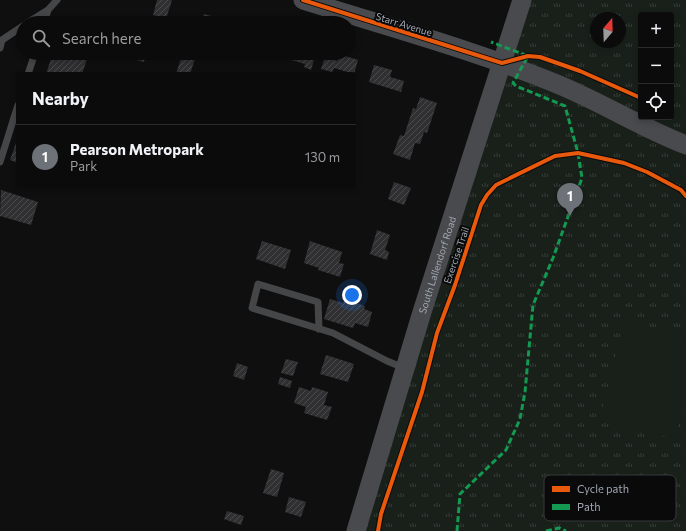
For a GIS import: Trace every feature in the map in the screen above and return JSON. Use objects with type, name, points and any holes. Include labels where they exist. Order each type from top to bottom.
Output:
[{"type":"street","name":"Starr Avenue","points":[[303,0],[354,16]]},
{"type":"street","name":"South Lallendorf Road","points":[[356,531],[522,0]]},
{"type":"street","name":"Starr Avenue","points":[[356,17],[502,63],[558,84],[686,145]]},
{"type":"lane","points":[[38,16],[48,10],[57,0]]},
{"type":"lane","points":[[46,16],[48,10]]},
{"type":"lane","points":[[0,48],[2,40],[16,31]]},
{"type":"lane","points":[[29,72],[32,60]]},
{"type":"lane","points":[[0,162],[16,111]]},
{"type":"lane","points":[[319,329],[318,302],[258,284],[252,308],[319,329],[333,333],[387,361],[406,369]]},
{"type":"green space","points":[[522,0],[686,0],[686,531],[356,531]]},
{"type":"green space","points":[[624,322],[686,337],[686,394],[675,439],[600,420]]},
{"type":"building","points":[[157,0],[172,0],[167,16],[153,15]]},
{"type":"building","points":[[51,60],[87,60],[83,72],[47,72]]},
{"type":"building","points":[[180,60],[195,60],[191,72],[177,72]]},
{"type":"building","points":[[291,60],[314,60],[311,70],[304,67],[305,64]]},
{"type":"building","points":[[324,60],[358,60],[355,72],[347,72],[334,68],[332,72],[321,69]]},
{"type":"building","points":[[374,65],[392,70],[390,77],[404,81],[401,92],[369,82]]},
{"type":"building","points":[[420,97],[437,103],[427,133],[424,132],[420,144],[415,143],[410,160],[393,154],[400,135],[404,136],[413,108],[416,109]]},
{"type":"building","points":[[16,143],[16,162],[10,160]]},
{"type":"building","points":[[394,182],[411,188],[404,205],[388,199]]},
{"type":"building","points":[[1,190],[38,202],[31,225],[0,216]]},
{"type":"building","points":[[377,230],[390,235],[385,250],[389,252],[387,260],[370,254]]},
{"type":"building","points":[[262,241],[291,250],[285,269],[256,259]]},
{"type":"building","points":[[310,241],[342,252],[339,263],[344,264],[340,277],[318,270],[319,268],[304,263]]},
{"type":"building","points":[[330,299],[343,303],[345,299],[365,306],[364,309],[372,312],[368,327],[355,323],[353,328],[324,319]]},
{"type":"building","points":[[326,355],[354,364],[348,382],[320,374]]},
{"type":"building","points":[[286,359],[298,362],[293,376],[281,373]]},
{"type":"building","points":[[237,363],[248,367],[244,380],[233,376]]},
{"type":"building","points":[[280,377],[292,381],[290,388],[278,384]]},
{"type":"building","points":[[299,387],[311,391],[312,387],[328,392],[324,405],[332,407],[327,420],[304,413],[306,407],[294,403]]},
{"type":"building","points":[[271,469],[284,473],[277,497],[263,493]]},
{"type":"building","points":[[289,497],[306,502],[301,517],[285,512]]},
{"type":"building","points":[[227,511],[244,516],[241,525],[224,519]]},
{"type":"marked path","points":[[457,531],[460,494],[506,450],[520,419],[525,392],[533,305],[553,258],[582,178],[578,153],[565,106],[516,86],[513,83],[528,56],[491,42]]},
{"type":"marked path","points":[[546,531],[559,528],[566,531]]},
{"type":"cycle path","points":[[303,0],[354,16]]},
{"type":"cycle path","points":[[356,17],[502,63],[528,56],[540,57],[580,71],[638,97]]},
{"type":"cycle path","name":"Exercise Trail","points":[[378,531],[381,514],[422,392],[437,333],[455,285],[481,205],[496,185],[555,156],[578,153],[624,163],[647,172],[681,190],[686,196]]},
{"type":"place","name":"Pearson Metropark","points":[[570,216]]}]
